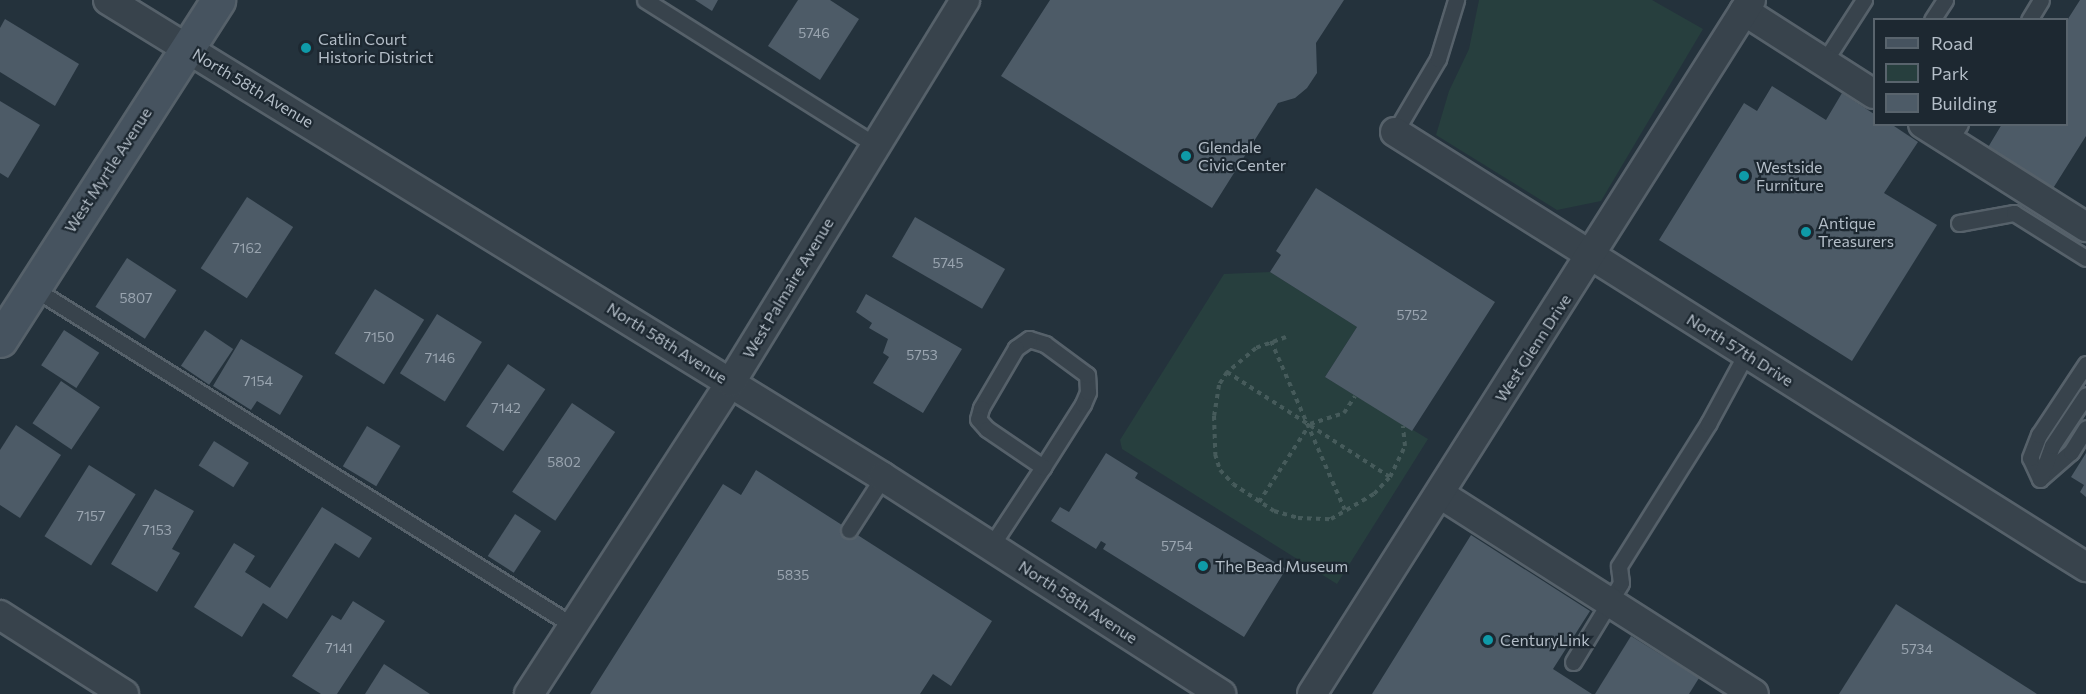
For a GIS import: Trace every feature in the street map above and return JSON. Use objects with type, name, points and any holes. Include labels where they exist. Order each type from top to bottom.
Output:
[{"type":"street","name":"North 58th Avenue","points":[[108,0],[731,382],[1221,694]]},
{"type":"street","name":"West Myrtle Avenue","points":[[0,340],[218,0]]},
{"type":"street","name":"West Palmaire Avenue","points":[[529,694],[731,382],[965,0]]},
{"type":"street","points":[[1748,6],[1824,62],[1873,93]]},
{"type":"street","name":"West Glenn Drive","points":[[1312,694],[1748,6]]},
{"type":"street","points":[[1930,126],[1955,133],[2086,227]]},
{"type":"street","name":"North 57th Drive","points":[[1395,132],[2086,567]]},
{"type":"street","points":[[1440,494],[1754,694]]},
{"type":"street","points":[[0,615],[124,694]]},
{"type":"lane","points":[[645,0],[875,145]]},
{"type":"lane","points":[[1395,132],[1438,59],[1456,0]]},
{"type":"lane","points":[[1824,62],[1864,0]]},
{"type":"lane","points":[[1933,18],[1945,0]]},
{"type":"lane","points":[[2030,18],[2041,0]]},
{"type":"lane","points":[[1959,223],[2014,213],[2086,258]]},
{"type":"lane","points":[[33,288],[572,625]]},
{"type":"lane","points":[[991,546],[1083,404],[1087,375],[1045,344],[1029,339],[1016,348],[981,408],[978,419],[987,429],[1042,467]]},
{"type":"lane","points":[[1573,662],[1621,584],[1619,566],[1708,424],[1746,354]]},
{"type":"lane","points":[[2040,479],[2030,458],[2039,435],[2086,364]]},
{"type":"lane","points":[[2040,479],[2052,446],[2086,395]]},
{"type":"lane","points":[[2040,479],[2071,452],[2086,428]]},
{"type":"lane","points":[[849,530],[883,477]]},
{"type":"path","points":[[1286,337],[1256,348],[1227,372],[1219,385],[1214,416],[1215,453],[1220,470],[1259,501],[1274,511],[1313,520],[1331,519],[1374,494],[1390,477],[1405,446],[1403,426]]},
{"type":"path","points":[[1271,341],[1310,424],[1345,510]]},
{"type":"path","points":[[1227,372],[1390,477]]},
{"type":"path","points":[[1259,501],[1310,424],[1344,413],[1354,396]]},
{"type":"green space","points":[[1479,0],[1652,0],[1703,29],[1601,201],[1557,210],[1436,135],[1449,91],[1469,49]]},
{"type":"green space","points":[[1270,272],[1357,327],[1325,377],[1428,439],[1337,584],[1122,449],[1120,440],[1224,274]]},
{"type":"building","points":[[695,0],[718,0],[712,11]]},
{"type":"building","points":[[798,0],[830,0],[859,19],[820,80],[768,46]]},
{"type":"building","name":"Glendale Civic Center","points":[[1050,0],[1344,0],[1316,43],[1317,73],[1307,88],[1295,98],[1278,103],[1212,208],[1001,76]]},
{"type":"building","points":[[2080,0],[2086,0],[2086,136],[2052,190],[1987,149],[2001,126],[2068,126],[2068,19]]},
{"type":"building","points":[[5,19],[79,64],[55,106],[0,72],[0,28]]},
{"type":"building","points":[[1772,86],[1826,120],[1842,93],[1873,113],[1873,126],[1894,126],[1918,142],[1884,193],[1937,225],[1852,361],[1659,240],[1744,103],[1757,111]]},
{"type":"building","points":[[0,101],[40,125],[8,178],[0,173]]},
{"type":"building","points":[[1316,188],[1495,302],[1412,431],[1325,377],[1357,327],[1270,272],[1281,255],[1276,251]]},
{"type":"building","points":[[247,197],[293,227],[247,298],[201,268]]},
{"type":"building","points":[[915,217],[1005,269],[982,309],[892,257]]},
{"type":"building","points":[[127,258],[176,290],[145,339],[95,307]]},
{"type":"building","points":[[375,289],[424,320],[384,384],[335,353]]},
{"type":"building","points":[[866,294],[962,349],[923,413],[873,383],[889,357],[883,353],[888,339],[869,328],[872,323],[856,312]]},
{"type":"building","points":[[437,314],[482,342],[445,401],[400,373]]},
{"type":"building","points":[[64,330],[99,353],[76,388],[41,365]]},
{"type":"building","points":[[205,330],[233,349],[209,385],[181,366]]},
{"type":"building","points":[[241,339],[303,376],[280,415],[257,401],[251,410],[213,386]]},
{"type":"building","points":[[508,364],[545,389],[503,451],[466,426]]},
{"type":"building","points":[[61,381],[100,407],[71,450],[32,423]]},
{"type":"building","points":[[572,403],[615,432],[555,521],[512,492]]},
{"type":"building","points":[[16,425],[61,455],[20,518],[0,505],[0,450]]},
{"type":"building","points":[[367,426],[400,446],[376,486],[343,466]]},
{"type":"building","points":[[214,441],[249,463],[233,487],[199,466]]},
{"type":"building","points":[[1106,453],[1138,473],[1135,478],[1286,569],[1244,637],[1103,549],[1106,544],[1101,541],[1096,549],[1051,521],[1060,507],[1069,512]]},
{"type":"building","points":[[2086,453],[2086,497],[2080,492],[2084,485],[2071,477]]},
{"type":"building","points":[[89,465],[136,494],[91,565],[44,536]]},
{"type":"building","points":[[756,470],[992,621],[951,686],[933,674],[920,694],[590,694],[723,484],[741,495]]},
{"type":"building","points":[[155,489],[194,511],[172,549],[180,553],[157,592],[111,564]]},
{"type":"building","points":[[322,507],[372,538],[359,558],[335,543],[287,619],[263,603],[242,637],[194,607],[234,543],[255,556],[245,572],[270,588]]},
{"type":"building","points":[[515,514],[541,531],[514,573],[488,556]]},
{"type":"building","name":"CenturyLink","points":[[1471,535],[1590,611],[1553,669],[1592,694],[1372,694]]},
{"type":"building","points":[[353,601],[385,621],[337,694],[321,694],[292,676],[332,615],[341,620]]},
{"type":"building","points":[[1896,604],[2037,694],[1839,694]]},
{"type":"building","points":[[1631,636],[1699,678],[1689,694],[1595,694]]},
{"type":"building","points":[[384,664],[430,694],[365,694]]},
{"type":"place","name":"Catlin Court Historic District","points":[[306,48]]},
{"type":"place","name":"Glendale Civic Center","points":[[1186,156]]},
{"type":"place","name":"Westside Furniture","points":[[1744,176]]},
{"type":"place","name":"Antique Treasurers","points":[[1806,232]]},
{"type":"place","name":"The Bead Museum","points":[[1203,566]]},
{"type":"place","name":"CenturyLink","points":[[1488,640]]}]
